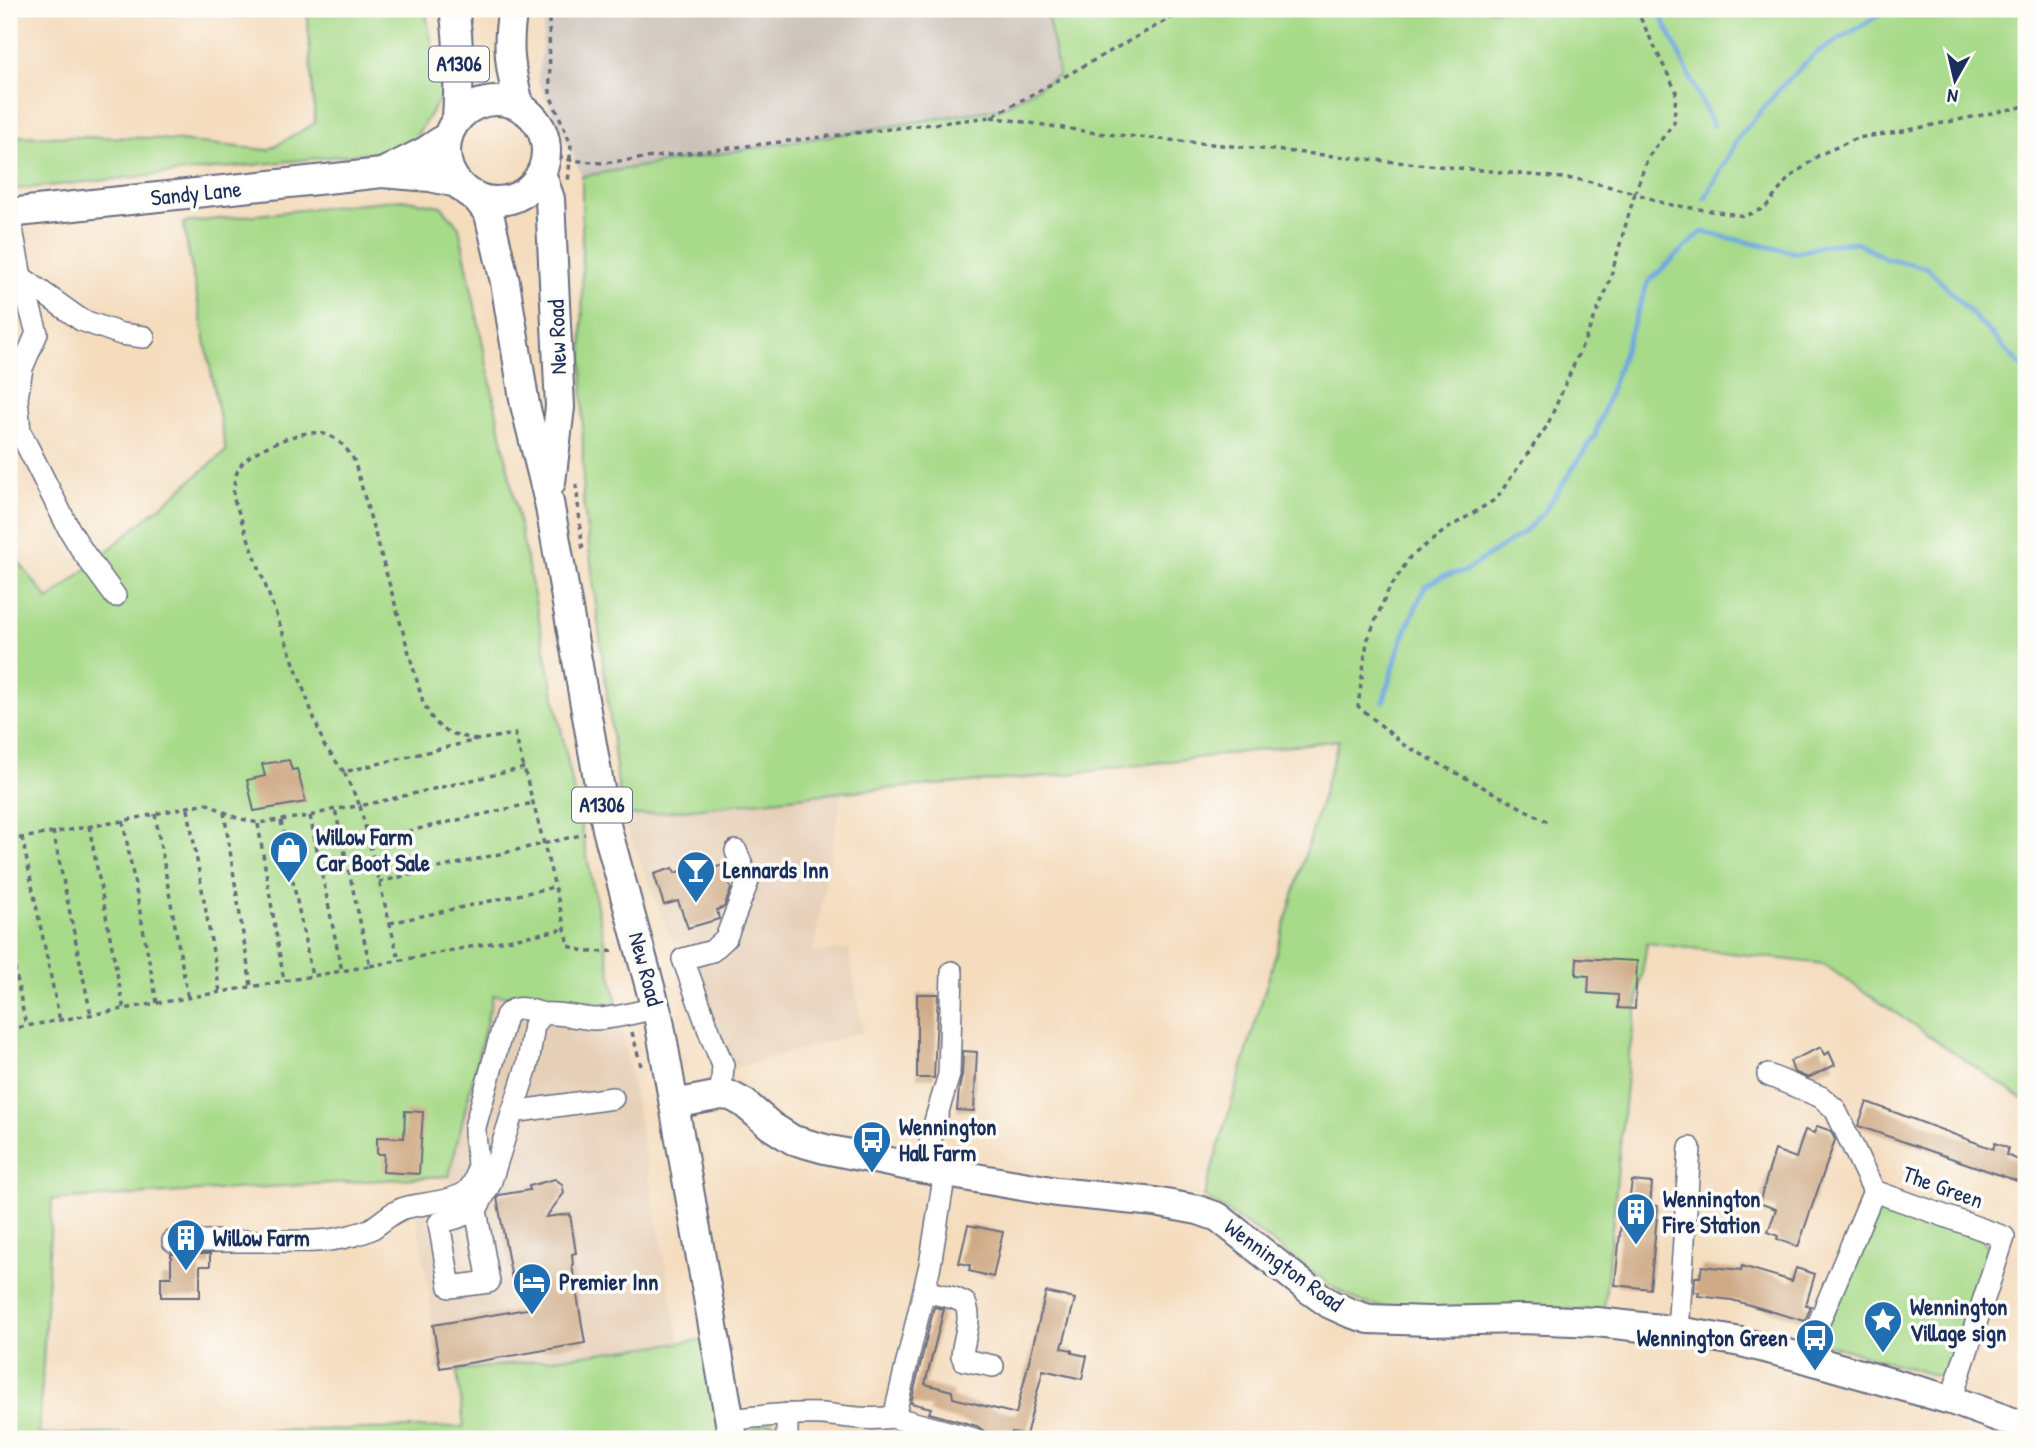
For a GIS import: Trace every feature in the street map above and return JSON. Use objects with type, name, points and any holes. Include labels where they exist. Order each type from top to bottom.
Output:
[{"type":"main road","name":"A1306","points":[[452,128],[458,34],[454,9]]},
{"type":"main road","name":"A1306","points":[[513,9],[508,47],[511,75],[520,107]]},
{"type":"main road","points":[[486,101],[504,101],[520,107],[540,126],[553,162],[520,195],[506,200],[490,201],[466,190],[449,169],[445,153],[452,128],[470,107],[486,101]]},
{"type":"main road","name":"Sandy Lane","points":[[382,173],[426,151],[452,128]]},
{"type":"main road","name":"New Road","points":[[549,502],[560,407],[550,199],[553,162]]},
{"type":"main road","name":"Sandy Lane","points":[[9,213],[382,173],[430,177],[466,190]]},
{"type":"main road","name":"New Road","points":[[466,190],[489,214],[505,282],[525,405],[549,502],[607,829],[656,1007],[731,1430]]},
{"type":"main road","points":[[674,1104],[721,1095]]},
{"type":"main road","name":"Wennington Road","points":[[721,1095],[731,1096],[744,1103],[793,1140],[825,1149],[1057,1192],[1155,1202],[1208,1213],[1218,1217],[1331,1304],[1369,1319],[1522,1319],[1597,1322],[1678,1331],[1804,1357],[1951,1400],[2026,1427]]},
{"type":"street","points":[[9,213],[37,333],[22,368],[16,398],[20,432],[69,529],[115,596]]},
{"type":"street","points":[[22,277],[81,320],[121,334],[144,337]]},
{"type":"street","points":[[721,1095],[723,1065],[683,959],[712,951],[726,938],[748,881],[736,851]]},
{"type":"street","points":[[892,1417],[923,1291],[935,1171],[936,1118],[949,1075],[952,972]]},
{"type":"street","points":[[173,1241],[315,1242],[342,1238],[372,1228],[394,1212],[407,1207],[458,1197],[468,1192],[476,1177],[479,1164],[475,1127],[506,1016],[510,1010],[516,1008],[543,1014],[556,1012],[595,1019],[628,1015],[656,1007]]},
{"type":"street","points":[[476,1210],[494,1172],[529,1058],[534,1025],[543,1014]]},
{"type":"street","points":[[1768,1075],[1821,1097],[1835,1110],[1874,1191]]},
{"type":"street","points":[[512,1112],[612,1098]]},
{"type":"street","points":[[1678,1331],[1690,1148]]},
{"type":"street","name":"The Green","points":[[1804,1357],[1874,1191],[2004,1237],[1951,1400]]},
{"type":"street","points":[[923,1291],[965,1303],[968,1318],[962,1356],[964,1360],[993,1366]]},
{"type":"street","points":[[731,1430],[775,1414],[819,1414],[881,1419],[892,1417],[974,1439]]},
{"type":"street","points":[[787,1414],[787,1439]]},
{"type":"path","points":[[549,9],[550,96],[571,144],[553,162]]},
{"type":"path","points":[[991,117],[1187,9]]},
{"type":"path","points":[[1550,823],[1404,745],[1358,706],[1367,641],[1387,593],[1410,557],[1447,529],[1496,499],[1547,426],[1608,289],[1635,192],[1648,157],[1674,122],[1676,90],[1636,9]]},
{"type":"path","points":[[553,162],[603,163],[991,117],[1097,132],[1583,180],[1635,192],[1666,204],[1745,216],[1765,208],[1788,179],[1819,155],[1857,138],[2026,106]]},
{"type":"path","points":[[553,162],[570,180],[567,189]]},
{"type":"path","points":[[399,960],[360,806],[344,772],[324,745],[233,497],[234,482],[241,465],[263,448],[302,433],[316,432],[332,436],[346,447],[354,460],[423,702],[431,719],[445,732],[477,740]]},
{"type":"path","points":[[575,474],[584,556]]},
{"type":"path","points":[[344,772],[477,740],[515,734],[569,946],[587,952],[641,950]]},
{"type":"path","points":[[9,840],[188,809],[206,803],[237,818],[258,823],[282,821],[524,768]]},
{"type":"path","points":[[369,840],[533,803]]},
{"type":"path","points":[[188,809],[220,992]]},
{"type":"path","points":[[335,809],[369,966]]},
{"type":"path","points":[[224,811],[251,986]]},
{"type":"path","points":[[155,814],[188,998]]},
{"type":"path","points":[[310,817],[342,971]]},
{"type":"path","points":[[123,821],[157,1003]]},
{"type":"path","points":[[282,821],[312,976]]},
{"type":"path","points":[[258,823],[284,981]]},
{"type":"path","points":[[89,825],[124,1010]]},
{"type":"path","points":[[379,882],[607,829]]},
{"type":"path","points":[[53,831],[91,1016]]},
{"type":"path","points":[[22,837],[60,1021]]},
{"type":"path","points":[[390,923],[554,887]]},
{"type":"path","points":[[9,1029],[565,929]]},
{"type":"path","points":[[9,938],[26,1026]]},
{"type":"path","points":[[628,1015],[641,1066],[647,1064]]},
{"type":"shaded area","points":[[546,9],[1046,9],[1060,79],[1002,108],[582,176],[538,81]]},
{"type":"shaded area","points":[[842,792],[813,953],[849,949],[863,1032],[722,1071],[712,1039],[622,817]]},
{"type":"shaded area","points":[[493,995],[617,1004],[680,1342],[457,1371],[436,1371],[417,1206],[457,1196],[449,1176]]},
{"type":"green space","points":[[307,9],[425,9],[442,95],[408,149],[9,190],[9,136],[150,138],[268,150],[315,123]]},
{"type":"green space","points":[[1046,9],[2026,9],[2026,1101],[1823,964],[1647,943],[1629,1055],[1604,1310],[1389,1309],[1361,1302],[1331,1286],[1204,1196],[1339,740],[1052,776],[842,792],[622,817],[583,498],[582,176],[1002,108],[1059,75]]},
{"type":"green space","points":[[401,199],[441,206],[459,227],[617,1004],[493,995],[449,1176],[52,1200],[39,1435],[464,1427],[457,1371],[715,1338],[733,1439],[9,1439],[9,550],[49,600],[226,451],[183,223]]},
{"type":"green space","points":[[1887,1205],[1982,1238],[1990,1249],[1954,1381],[1816,1341],[1876,1206]]},
{"type":"green space","points":[[766,1423],[775,1424],[781,1439],[746,1439],[748,1432]]},
{"type":"building","points":[[289,760],[292,770],[297,769],[306,802],[254,811],[247,780],[265,776],[262,764]]},
{"type":"building","points":[[709,862],[711,869],[723,865],[731,889],[724,907],[717,910],[719,919],[688,928],[678,901],[664,905],[654,874],[673,868],[675,873]]},
{"type":"building","points":[[1577,958],[1637,961],[1635,1009],[1618,1008],[1618,995],[1588,993],[1589,976],[1576,975]]},
{"type":"building","points":[[917,994],[938,994],[934,1078],[917,1078]]},
{"type":"building","points":[[1821,1047],[1824,1055],[1829,1052],[1835,1065],[1808,1078],[1794,1072],[1790,1061]]},
{"type":"building","points":[[963,1051],[977,1052],[974,1111],[957,1110]]},
{"type":"building","points":[[1867,1102],[1993,1149],[1995,1143],[2008,1148],[2006,1155],[2026,1163],[2026,1184],[1858,1126]]},
{"type":"building","points":[[405,1111],[423,1112],[419,1174],[383,1172],[384,1154],[377,1154],[377,1137],[404,1138]]},
{"type":"building","points":[[1817,1126],[1831,1131],[1835,1140],[1798,1247],[1777,1239],[1778,1236],[1768,1232],[1776,1209],[1759,1203],[1775,1150],[1796,1158],[1805,1130],[1814,1133]]},
{"type":"building","points":[[555,1179],[562,1184],[564,1193],[546,1217],[570,1214],[576,1253],[572,1254],[572,1265],[585,1343],[440,1368],[433,1325],[533,1308],[532,1304],[535,1303],[530,1275],[512,1279],[497,1198],[499,1195],[530,1190],[529,1186]]},
{"type":"building","name":"Wennington Fire Station","points":[[1632,1181],[1652,1183],[1650,1205],[1658,1206],[1650,1289],[1615,1285],[1623,1203],[1629,1203]]},
{"type":"building","points":[[968,1225],[1003,1232],[993,1277],[969,1271],[970,1265],[959,1263]]},
{"type":"building","name":"Willow Farm","points":[[171,1254],[210,1254],[210,1266],[200,1266],[200,1297],[161,1297],[161,1277],[171,1277]]},
{"type":"building","points":[[1702,1266],[1741,1270],[1742,1266],[1792,1281],[1796,1268],[1815,1274],[1806,1305],[1811,1306],[1805,1321],[1732,1300],[1698,1296],[1699,1292],[1694,1292],[1695,1277],[1700,1277]]},
{"type":"building","points":[[1046,1292],[1075,1299],[1062,1348],[1087,1356],[1082,1379],[1043,1370],[1026,1435],[1012,1432],[1010,1439],[985,1432],[977,1426],[929,1413],[931,1408],[911,1403],[934,1307],[944,1309],[925,1384],[952,1391],[953,1398],[1016,1414]]},
{"type":"waterway","points":[[1658,9],[1713,126]]},
{"type":"waterway","points":[[1705,198],[1739,137],[1783,85],[1815,54],[1889,9]]},
{"type":"waterway","points":[[1383,702],[1402,639],[1425,586],[1443,576],[1465,571],[1523,533],[1544,512],[1595,435],[1648,282],[1702,232],[1797,253],[1826,245],[1856,242],[1885,258],[1928,268],[2026,371]]},
{"type":"place","name":"Willow Farm Car Boot Sale","points":[[289,884]]},
{"type":"place","name":"Lennards Inn","points":[[696,904]]},
{"type":"place","name":"Wennington Hall Farm","points":[[872,1174]]},
{"type":"place","name":"Wennington Fire Station","points":[[1636,1246]]},
{"type":"place","name":"Willow Farm","points":[[186,1272]]},
{"type":"place","name":"Premier Inn","points":[[532,1316]]},
{"type":"place","name":"Wennington Village sign","points":[[1883,1354]]},
{"type":"place","name":"Wennington Green","points":[[1815,1372]]}]
